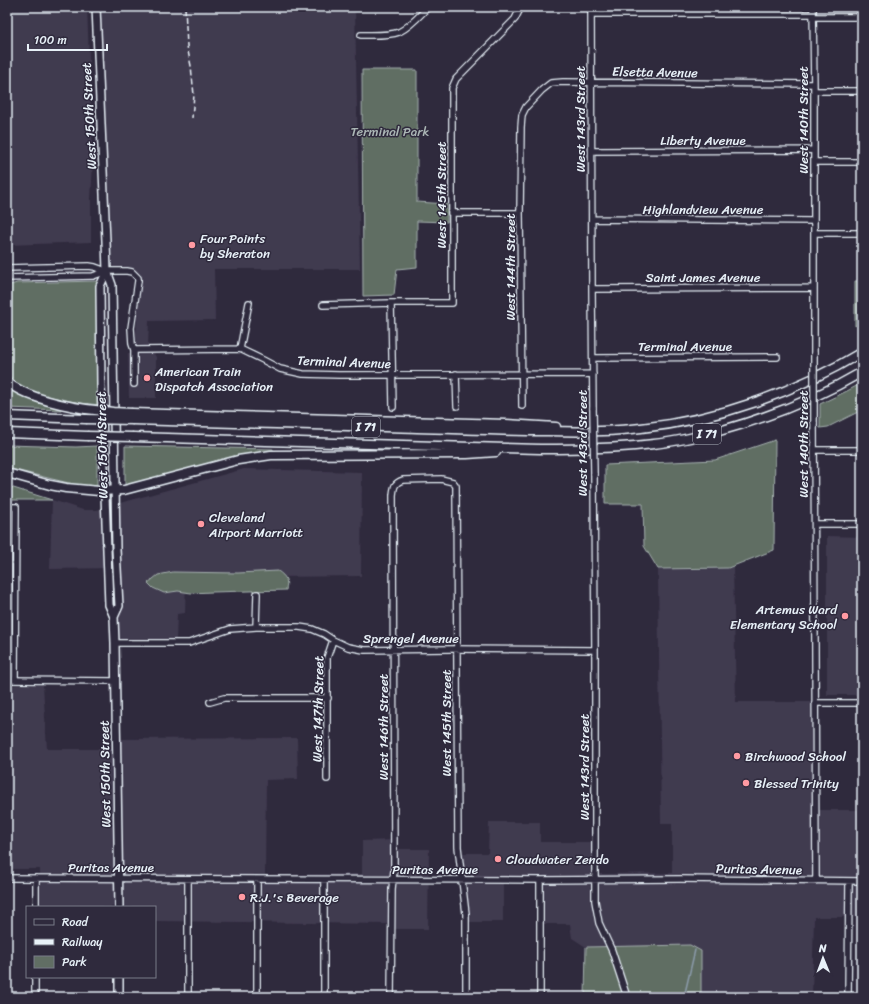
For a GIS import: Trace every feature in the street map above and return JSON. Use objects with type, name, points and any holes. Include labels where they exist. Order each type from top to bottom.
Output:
[{"type":"highway","name":"I 71","points":[[132,417],[542,425],[600,431],[643,428],[721,413],[743,406],[771,396],[821,374],[862,352]]},
{"type":"highway","name":"I 71","points":[[7,433],[540,449],[601,448],[645,445],[700,436],[759,419],[808,400],[862,372]]},
{"type":"highway","points":[[7,382],[21,391],[57,403],[86,409],[113,412],[132,417]]},
{"type":"highway","points":[[7,416],[86,419],[132,417]]},
{"type":"highway","points":[[7,473],[66,488],[105,491],[124,490],[238,460],[271,454],[467,454],[540,449]]},
{"type":"main road","name":"West 150th Street","points":[[96,7],[106,241],[106,271],[100,286],[101,385],[110,605],[114,618],[115,643],[120,878],[119,906]]},
{"type":"main road","name":"West 150th Street","points":[[106,271],[112,285],[116,549],[119,606],[114,618]]},
{"type":"main road","points":[[119,978],[119,997]]},
{"type":"street","points":[[361,34],[398,32],[411,24],[428,7]]},
{"type":"street","name":"West 145th Street","points":[[391,303],[452,303],[452,88],[456,79],[514,19],[519,7]]},
{"type":"street","name":"West 143rd Street","points":[[591,7],[595,901],[596,914],[602,931],[612,951],[627,997]]},
{"type":"street","name":"West 140th Street","points":[[813,7],[816,881]]},
{"type":"street","points":[[591,14],[813,15],[862,17]]},
{"type":"street","name":"Elsetta Avenue","points":[[521,127],[522,115],[526,107],[551,83],[814,84]]},
{"type":"street","points":[[814,91],[862,91]]},
{"type":"street","name":"West 144th Street","points":[[521,127],[520,213],[522,406]]},
{"type":"street","name":"Liberty Avenue","points":[[592,151],[814,150]]},
{"type":"street","points":[[814,162],[862,162]]},
{"type":"street","points":[[451,213],[520,213]]},
{"type":"street","name":"Highlandview Avenue","points":[[592,219],[814,221]]},
{"type":"street","points":[[814,233],[862,233]]},
{"type":"street","points":[[7,268],[89,266],[106,271],[132,272],[138,278],[132,328],[132,344],[134,350],[134,384]]},
{"type":"street","points":[[7,278],[93,276],[106,271]]},
{"type":"street","name":"Saint James Avenue","points":[[592,289],[814,288]]},
{"type":"street","points":[[240,349],[249,303]]},
{"type":"street","points":[[323,305],[391,303],[393,407]]},
{"type":"street","name":"Terminal Avenue","points":[[134,350],[240,349],[280,369],[303,374],[593,374]]},
{"type":"street","name":"Terminal Avenue","points":[[593,358],[777,357]]},
{"type":"street","points":[[456,374],[457,406]]},
{"type":"street","points":[[815,450],[862,450]]},
{"type":"street","name":"West 145th Street","points":[[421,479],[441,479],[453,482],[456,486],[458,847],[466,914],[466,997]]},
{"type":"street","name":"West 146th Street","points":[[391,997],[394,871],[393,495],[394,486],[398,482],[403,480],[421,479]]},
{"type":"street","points":[[7,507],[16,507],[15,680]]},
{"type":"street","points":[[815,524],[862,524]]},
{"type":"street","points":[[256,627],[257,594]]},
{"type":"street","name":"Sprengel Avenue","points":[[115,643],[189,643],[230,629],[256,627],[299,627],[312,629],[348,647],[364,650],[595,650]]},
{"type":"street","name":"West 147th Street","points":[[327,779],[327,658],[333,640]]},
{"type":"street","points":[[7,680],[115,682]]},
{"type":"street","points":[[210,702],[224,698],[328,698]]},
{"type":"street","points":[[815,703],[862,703]]},
{"type":"street","name":"Puritas Avenue","points":[[7,878],[862,881]]},
{"type":"street","points":[[36,878],[36,906]]},
{"type":"street","points":[[188,879],[188,997]]},
{"type":"street","points":[[257,880],[257,997]]},
{"type":"street","points":[[324,880],[324,997]]},
{"type":"street","points":[[540,880],[540,997]]},
{"type":"street","points":[[848,997],[849,881]]},
{"type":"street","points":[[35,978],[35,997]]},
{"type":"shaded area","points":[[7,7],[87,7],[93,163],[91,242],[7,245]]},
{"type":"shaded area","points":[[101,7],[355,7],[360,269],[214,269],[215,320],[149,321],[148,346],[135,345],[141,274],[113,270],[106,176]]},
{"type":"shaded area","points":[[153,352],[156,357],[156,398],[129,398],[128,353]]},
{"type":"shaded area","points":[[244,469],[362,472],[361,576],[186,578],[185,613],[177,614],[176,640],[114,642],[113,568],[50,569],[52,500],[83,510],[97,510]]},
{"type":"shaded area","name":"Artemus Ward Elementary School","points":[[827,536],[862,537],[862,695],[827,695]]},
{"type":"shaded area","points":[[733,566],[736,702],[813,702],[813,810],[862,810],[862,917],[814,917],[812,997],[701,997],[701,951],[690,945],[586,947],[572,938],[570,924],[542,924],[542,883],[503,882],[503,922],[468,922],[461,853],[488,853],[489,822],[540,822],[540,842],[598,842],[598,874],[672,873],[672,824],[661,824],[658,569],[728,568]]},
{"type":"shaded area","points":[[7,685],[43,685],[47,749],[114,749],[114,739],[297,738],[298,779],[266,780],[265,875],[362,874],[362,841],[398,840],[397,849],[429,849],[428,929],[389,929],[389,924],[156,921],[156,906],[40,906],[40,869],[7,869]]},
{"type":"green space","name":"Terminal Park","points":[[362,70],[417,70],[417,202],[447,204],[447,222],[417,221],[417,267],[397,269],[394,295],[363,296]]},
{"type":"green space","points":[[98,281],[100,405],[80,403],[32,393],[13,382],[7,375],[7,286],[17,283]]},
{"type":"green space","points":[[855,281],[862,281],[862,321],[855,326]]},
{"type":"green space","points":[[862,383],[862,410],[828,427],[820,428],[820,404]]},
{"type":"green space","points":[[7,387],[25,396],[61,407],[61,410],[7,408]]},
{"type":"green space","points":[[775,440],[774,550],[728,568],[658,569],[644,546],[643,504],[605,504],[605,465],[715,460]]},
{"type":"green space","points":[[7,445],[76,447],[97,446],[97,486],[77,485],[7,468]]},
{"type":"green space","points":[[125,446],[273,449],[273,452],[125,486]]},
{"type":"green space","points":[[7,486],[52,500],[7,500]]},
{"type":"green space","points":[[278,571],[286,579],[286,590],[191,593],[178,591],[164,593],[153,588],[148,583],[158,575],[173,572],[238,573]]},
{"type":"green space","points":[[690,945],[701,951],[701,997],[585,997],[586,947]]},
{"type":"waterway","points":[[684,997],[695,950]]},
{"type":"railway","points":[[185,7],[187,46],[194,95],[192,118]]},
{"type":"place","name":"Four Points by Sheraton","points":[[192,245]]},
{"type":"place","name":"American Train Dispatch Association","points":[[147,378]]},
{"type":"place","name":"Cleveland Airport Marriott","points":[[201,524]]},
{"type":"place","name":"Artemus Ward Elementary School","points":[[845,616]]},
{"type":"place","name":"Birchwood School","points":[[737,756]]},
{"type":"place","name":"Blessed Trinity","points":[[746,783]]},
{"type":"place","name":"Cloudwater Zendo","points":[[498,859]]},
{"type":"place","name":"R.J.'s Beverage","points":[[242,897]]}]
